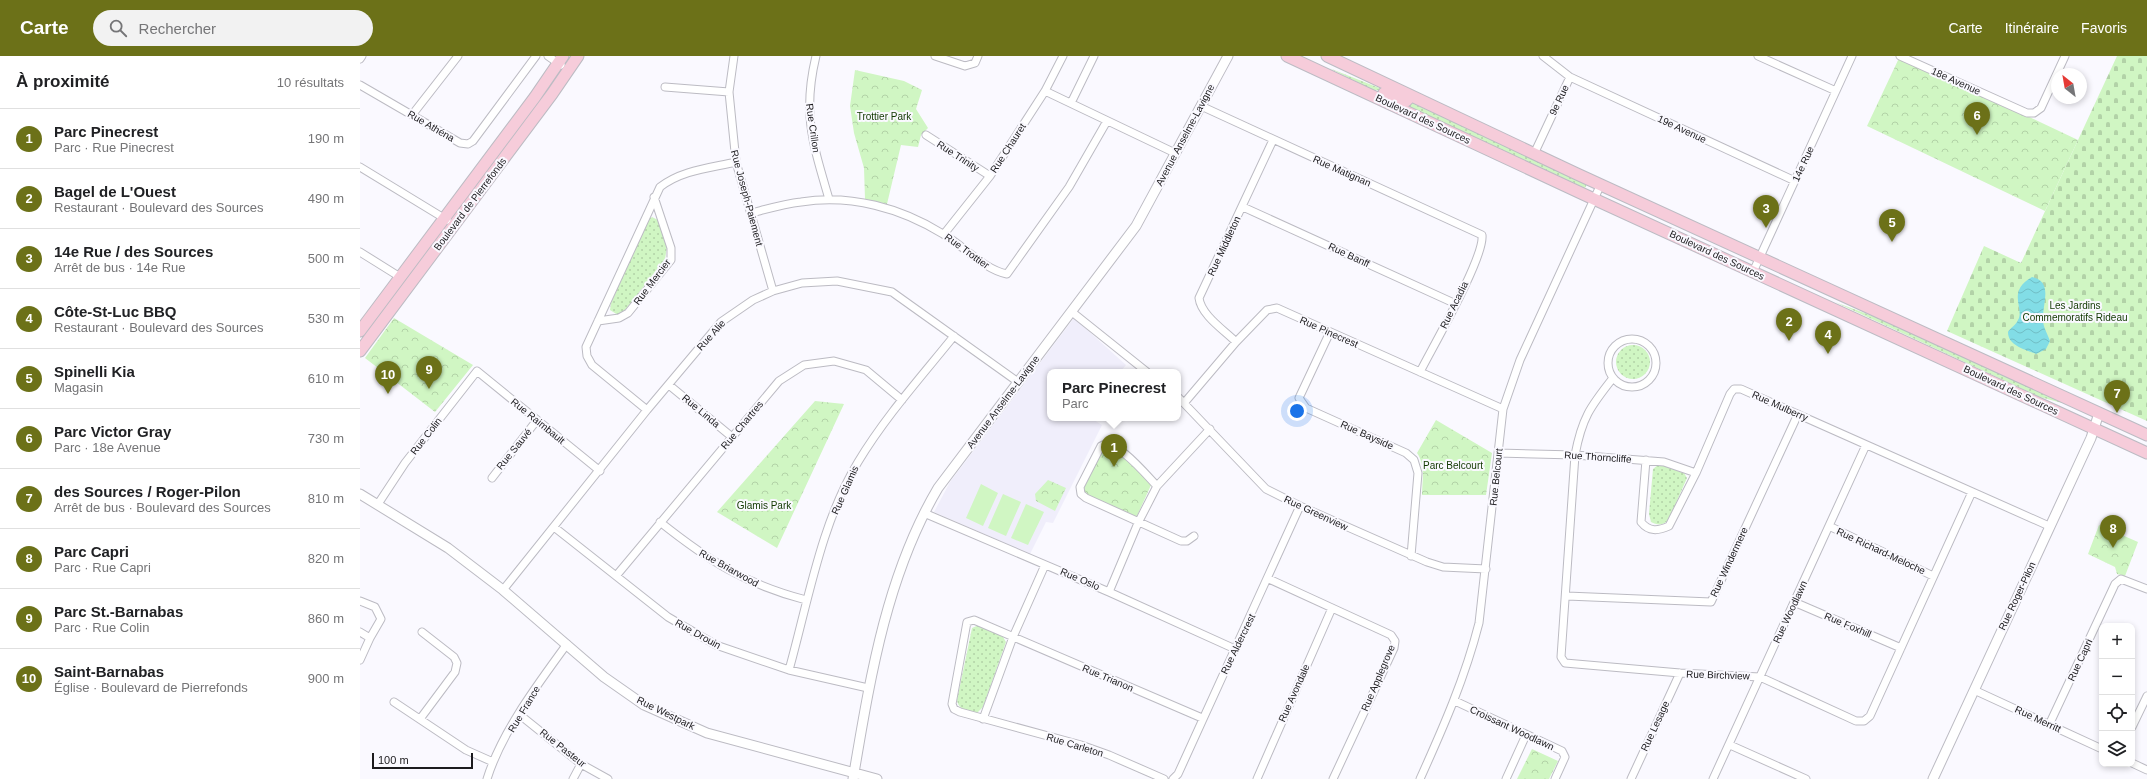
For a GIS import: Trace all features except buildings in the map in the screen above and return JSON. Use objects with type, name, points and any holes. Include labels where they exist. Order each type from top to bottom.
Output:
[{"type":"main road","name":"Boulevard de Pierrefonds","points":[[361,348],[454,225],[578,56]]},
{"type":"main road","name":"Boulevard des Sources","points":[[1287,56],[2147,453]]},
{"type":"main road","name":"Boulevard des Sources","points":[[1327,56],[1534,154],[2147,435]]},
{"type":"main road","name":"Boulevard de Pierrefonds","points":[[360,331],[561,60]]},
{"type":"main road","points":[[1369,94],[1383,93],[1404,101],[1411,96]]},
{"type":"street","points":[[412,115],[458,56]]},
{"type":"street","name":"Rue Athéna","points":[[360,85],[460,143],[470,143],[536,56]]},
{"type":"street","points":[[548,56],[561,60],[569,70]]},
{"type":"street","name":"Rue Joseph-Paiement","points":[[734,56],[729,92],[736,162],[773,291]]},
{"type":"street","name":"Rue Crillon","points":[[816,56],[809,90],[808,108],[812,142],[828,199]]},
{"type":"street","points":[[935,56],[965,66],[975,63],[978,56]]},
{"type":"street","name":"Rue Chauret","points":[[944,234],[990,176],[1045,90],[1063,56]]},
{"type":"street","points":[[1071,103],[1094,56]]},
{"type":"street","name":"Avenue Anselme-Lavigne","points":[[854,776],[868,688],[893,593],[924,513],[938,488],[1136,226],[1228,56]]},
{"type":"street","name":"9e Rue","points":[[1534,154],[1570,77],[1543,56]]},
{"type":"street","points":[[1758,56],[1836,91]]},
{"type":"street","name":"14e Rue","points":[[1753,272],[1852,56]]},
{"type":"street","name":"18e Avenue","points":[[1900,56],[2027,113],[2034,113],[2041,108],[2065,56]]},
{"type":"street","name":"19e Avenue","points":[[1570,77],[1795,181]]},
{"type":"street","points":[[665,87],[729,92]]},
{"type":"street","points":[[1045,90],[1175,153]]},
{"type":"street","name":"Rue Matignan","points":[[1201,106],[1482,235]]},
{"type":"street","name":"Rue Trottier","points":[[751,213],[800,202],[828,199],[858,201],[903,213],[944,234],[996,272],[1007,274],[1069,188],[1107,121]]},
{"type":"street","name":"Rue Trinity","points":[[926,135],[990,176]]},
{"type":"street","name":"Rue Middleton","points":[[1236,342],[1204,311],[1200,305],[1199,298],[1243,207],[1273,140]]},
{"type":"street","points":[[647,410],[592,365],[587,356],[586,347],[654,197],[660,187],[672,178],[736,162]]},
{"type":"street","points":[[360,167],[454,225]]},
{"type":"street","name":"Rue Belcourt","points":[[1420,779],[1455,701],[1472,653],[1479,623],[1503,410],[1520,360],[1601,184]]},
{"type":"street","name":"Rue Mercier","points":[[598,321],[619,318],[628,313],[671,260],[671,248],[654,197]]},
{"type":"street","name":"Rue Banff","points":[[1243,207],[1456,304]]},
{"type":"street","name":"Rue Acadia","points":[[1420,372],[1456,304],[1481,247],[1482,235]]},
{"type":"street","points":[[360,252],[400,277]]},
{"type":"street","name":"Rue Alie","points":[[502,590],[600,471],[647,410],[721,322],[754,300],[773,291],[802,283],[838,281],[892,292],[1018,382]]},
{"type":"street","name":"Rue Pinecrest","points":[[1185,402],[1236,342],[1267,310],[1277,308],[1503,410]]},
{"type":"street","points":[[1072,312],[1143,369]]},
{"type":"street","name":"Rue Bayside","points":[[1330,332],[1299,398],[1306,408],[1406,453],[1414,460],[1418,473],[1411,556]]},
{"type":"street","name":"Rue Glamis","points":[[789,670],[817,559],[842,494],[858,462],[902,400],[954,336]]},
{"type":"street","points":[[1631,339],[1639,340],[1651,348],[1656,364],[1650,379],[1643,384],[1631,387],[1619,384],[1613,378],[1608,364],[1608,356],[1617,344],[1631,339]]},
{"type":"street","name":"Rue Chartres","points":[[616,576],[779,381],[804,365],[834,361],[866,370],[902,400]]},
{"type":"street","name":"Rue Raimbault","points":[[477,371],[600,471]]},
{"type":"street","name":"Rue Colin","points":[[378,504],[405,463],[477,371]]},
{"type":"street","name":"Rue Birchview","points":[[1613,378],[1592,404],[1580,429],[1575,455],[1567,596],[1561,657],[1565,663],[1680,673],[1760,677],[1856,721],[1864,721],[1870,716],[1972,492]]},
{"type":"street","name":"Rue Linda","points":[[669,385],[732,437]]},
{"type":"street","name":"Rue Mulberry","points":[[1646,460],[1641,522],[1645,527],[1653,530],[1669,526],[1696,473],[1730,394],[1734,389],[1741,389],[2049,526]]},
{"type":"street","name":"Rue Greenview","points":[[1181,399],[1266,489],[1411,556],[1443,567],[1486,569]]},
{"type":"street","name":"Rue Roger-Pilon","points":[[1933,779],[2095,429],[2100,413]]},
{"type":"street","name":"Rue Windermere","points":[[1567,596],[1711,602],[1798,414]]},
{"type":"street","name":"Rue Sauvé","points":[[492,478],[537,420]]},
{"type":"street","points":[[1109,592],[1138,523],[1157,486],[1210,429]]},
{"type":"street","points":[[1157,486],[1119,448],[1110,443],[1101,446],[1080,487],[1081,494],[1086,498],[1138,523],[1181,541],[1187,541],[1194,536]]},
{"type":"street","name":"Rue Woodlawn","points":[[1713,779],[1730,745],[1866,445]]},
{"type":"street","name":"Rue Thorncliffe","points":[[1498,453],[1575,455],[1646,460],[1664,462],[1696,473]]},
{"type":"street","name":"Rue Westpark","points":[[360,494],[452,551],[568,644],[604,677],[644,705],[707,733],[854,776],[877,779]]},
{"type":"street","name":"Rue Aldercrest","points":[[1172,779],[1178,774],[1202,718],[1269,579],[1300,506]]},
{"type":"street","name":"Rue Oslo","points":[[924,513],[1109,592],[1235,649]]},
{"type":"street","name":"Rue Briarwood","points":[[660,522],[712,562],[762,587],[806,600]]},
{"type":"street","name":"Rue Richard-Meloche","points":[[1829,526],[1934,576]]},
{"type":"street","name":"Rue Drouin","points":[[554,527],[668,617],[716,645],[789,670],[868,688]]},
{"type":"street","points":[[983,719],[1013,637],[1045,565]]},
{"type":"street","name":"Rue Applegrove","points":[[1269,579],[1391,634],[1395,641],[1394,648],[1333,779]]},
{"type":"street","name":"Rue Capri","points":[[2049,725],[2115,584],[2121,579],[2147,589]]},
{"type":"street","points":[[360,601],[375,607],[381,618],[360,660]]},
{"type":"street","name":"Rue Foxhill","points":[[1794,602],[1901,648]]},
{"type":"street","name":"Rue Avondale","points":[[1257,779],[1332,608]]},
{"type":"street","name":"Rue Carleton","points":[[1013,637],[974,620],[967,622],[952,704],[954,709],[983,719],[1081,745],[1109,755],[1164,779]]},
{"type":"street","points":[[360,632],[370,638]]},
{"type":"street","points":[[420,719],[456,672],[457,663],[454,656],[422,632]]},
{"type":"street","name":"Rue Trianon","points":[[1013,637],[1202,718]]},
{"type":"street","name":"Rue France","points":[[487,779],[493,762],[520,715],[568,644]]},
{"type":"street","name":"Rue Lesage","points":[[1631,779],[1680,673]]},
{"type":"street","name":"Rue Merritt","points":[[1974,690],[2099,748]]},
{"type":"street","points":[[2135,721],[2147,696]]},
{"type":"street","name":"Croissant Woodlawn","points":[[1455,701],[1562,751],[1565,757],[1555,779]]},
{"type":"street","points":[[394,702],[466,750],[493,762]]},
{"type":"street","name":"Rue Pasteur","points":[[520,715],[581,764],[608,779]]},
{"type":"street","points":[[1506,779],[1526,735]]},
{"type":"street","points":[[1730,745],[1806,779]]},
{"type":"street","points":[[573,779],[581,764]]},
{"type":"street","points":[[2135,764],[2147,770]]},
{"type":"shaded area","points":[[1074,318],[1126,365],[1123,369],[1047,369],[1047,421],[1096,421],[1102,425],[1053,523],[1046,522],[1030,554],[934,512],[950,482]]},
{"type":"green space","points":[[1900,56],[2078,140],[2045,211],[1867,126]]},
{"type":"green space","name":"Les Jardins Commemoratifs Rideau","points":[[2117,56],[2147,56],[2147,421],[1947,331],[1984,246],[2021,263]]},
{"type":"green space","points":[[1329,68],[1387,91],[1373,90]]},
{"type":"green space","name":"Trottier Park","points":[[855,70],[904,81],[922,90],[916,109],[928,128],[921,135],[918,147],[901,145],[887,204],[865,199],[864,168],[854,133],[850,106]]},
{"type":"green space","points":[[1412,103],[1587,184],[1585,188],[1406,105]]},
{"type":"green space","points":[[652,217],[658,220],[667,247],[665,259],[626,309],[618,315],[610,310],[611,303],[649,219]]},
{"type":"green space","points":[[1835,302],[1878,318],[2063,402],[2040,397]]},
{"type":"green space","points":[[394,318],[473,365],[435,412],[365,358]]},
{"type":"green space","points":[[1630,345],[1636,345],[1640,346],[1647,352],[1650,362],[1649,369],[1643,376],[1636,379],[1630,379],[1626,378],[1619,372],[1616,365],[1616,359],[1617,355],[1623,348]]},
{"type":"green space","name":"Glamis Park","points":[[815,401],[844,404],[777,548],[717,512]]},
{"type":"green space","name":"Parc Belcourt","points":[[1436,420],[1492,453],[1486,495],[1422,495],[1423,468],[1417,453]]},
{"type":"green space","points":[[1110,447],[1118,451],[1152,483],[1136,518],[1089,497],[1084,492],[1083,487],[1104,448]]},
{"type":"green space","points":[[1659,464],[1684,473],[1687,478],[1669,519],[1663,524],[1651,522],[1649,514],[1653,469]]},
{"type":"green space","points":[[1048,480],[1066,488],[1055,511],[1036,501],[1035,494]]},
{"type":"green space","points":[[981,484],[998,493],[983,526],[966,518]]},
{"type":"green space","points":[[1003,494],[1021,502],[1006,536],[988,528]]},
{"type":"green space","points":[[1026,504],[1044,512],[1028,545],[1011,538]]},
{"type":"green space","points":[[2099,525],[2138,542],[2125,576],[2117,574],[2115,567],[2088,554]]},
{"type":"green space","points":[[979,625],[1003,637],[1006,642],[983,707],[977,713],[967,711],[962,708],[959,706],[957,700],[972,628]]},
{"type":"green space","points":[[1532,749],[1558,761],[1549,779],[1517,779]]},
{"type":"water","points":[[2032,277],[2039,280],[2045,289],[2043,323],[2050,341],[2046,349],[2036,354],[2022,349],[2014,344],[2009,337],[2008,332],[2017,322],[2020,315],[2018,294],[2020,288]]},
{"type":"place","name":"Parc Victor Gray","points":[[1977,135]]},
{"type":"place","name":"14e Rue / des Sources","points":[[1766,228]]},
{"type":"place","name":"Spinelli Kia","points":[[1892,242]]},
{"type":"place","name":"Bagel de L'Ouest","points":[[1789,341]]},
{"type":"place","name":"Côte-St-Luc BBQ","points":[[1828,354]]},
{"type":"place","name":"Parc St.-Barnabas","points":[[429,389]]},
{"type":"place","name":"Saint-Barnabas","points":[[388,394]]},
{"type":"place","name":"des Sources / Roger-Pilon","points":[[2117,413]]},
{"type":"place","name":"Parc Pinecrest","points":[[1114,467]]},
{"type":"place","name":"Parc Capri","points":[[2113,548]]}]
